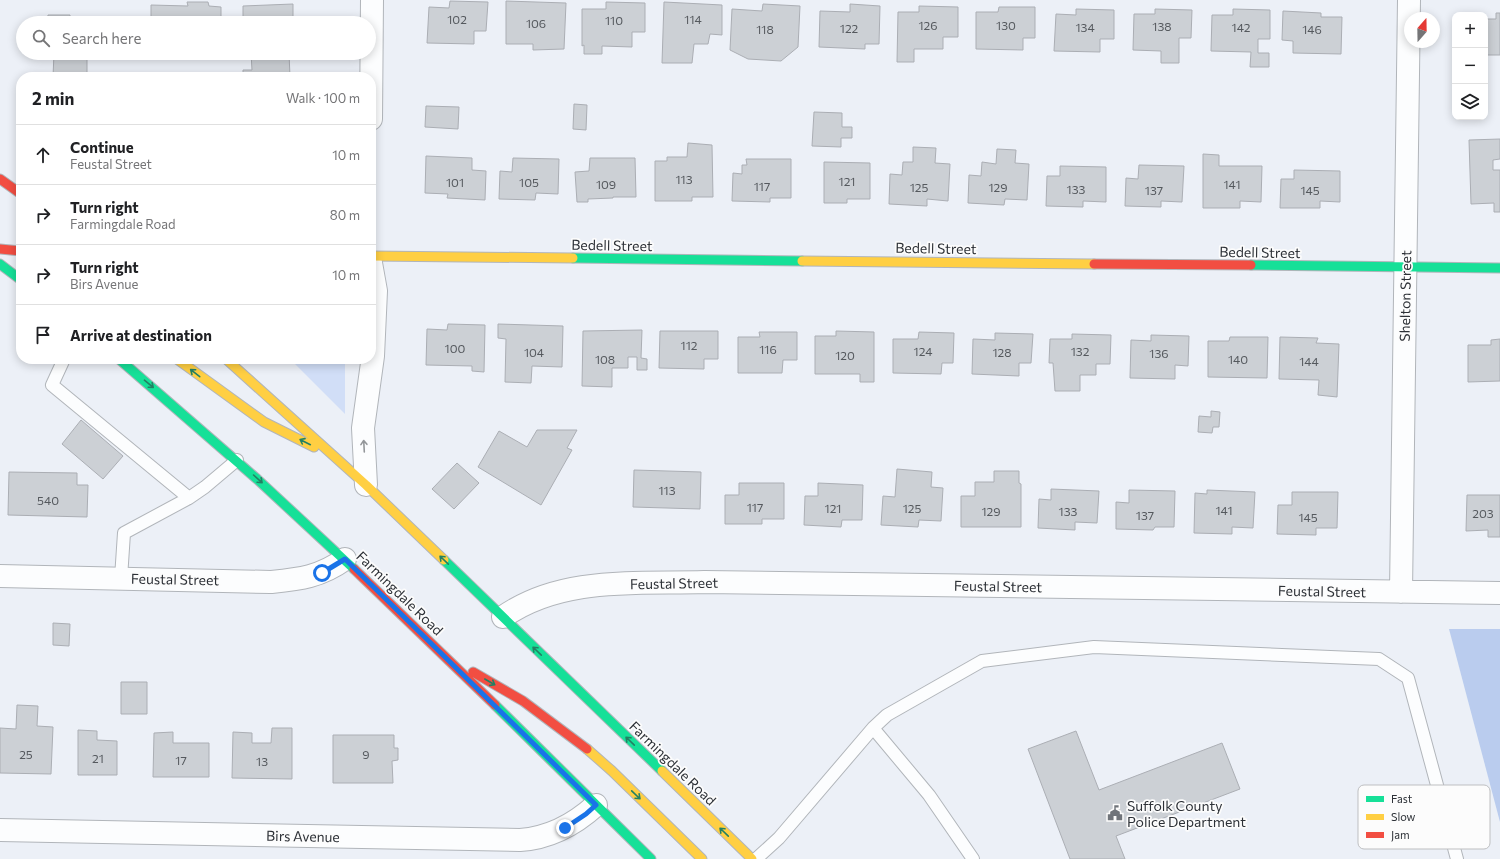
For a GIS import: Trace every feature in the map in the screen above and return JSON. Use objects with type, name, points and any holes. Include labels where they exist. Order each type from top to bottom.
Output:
[{"type":"main road","points":[[0,179],[16,190]]},
{"type":"main road","points":[[0,249],[16,251]]},
{"type":"main road","name":"Bedell Street","points":[[376,256],[1500,268]]},
{"type":"main road","points":[[0,264],[16,276]]},
{"type":"main road","name":"Farmingdale Road","points":[[125,364],[237,460],[345,559],[651,859]]},
{"type":"main road","points":[[184,364],[236,404],[264,422],[340,460]]},
{"type":"main road","name":"Farmingdale Road","points":[[232,364],[340,460],[752,859]]},
{"type":"main road","points":[[444,655],[523,701],[573,737],[612,771],[702,859]]},
{"type":"street","points":[[372,0],[372,16]]},
{"type":"street","name":"Shelton Street","points":[[1401,592],[1409,0]]},
{"type":"street","points":[[371,60],[371,72]]},
{"type":"street","points":[[366,485],[363,428],[373,364]]},
{"type":"street","name":"Feustal Street","points":[[0,576],[271,582],[316,575],[333,568],[345,559]]},
{"type":"street","name":"Feustal Street","points":[[503,617],[536,598],[590,585],[704,582],[1500,594]]},
{"type":"street","name":"Birs Avenue","points":[[0,830],[520,840],[534,839],[558,831],[586,814],[596,805]]},
{"type":"lane","points":[[62,364],[52,385],[188,498]]},
{"type":"lane","points":[[121,578],[124,533],[188,498],[205,487],[237,460]]},
{"type":"lane","points":[[756,859],[779,838],[873,728],[887,715],[982,661],[1094,647],[1379,659],[1408,678],[1437,785]]},
{"type":"lane","points":[[873,728],[929,795],[973,859]]},
{"type":"lane","points":[[1454,849],[1457,859]]},
{"type":"shaded area","points":[[295,364],[345,364],[345,414]]},
{"type":"shaded area","points":[[1449,629],[1500,629],[1500,822]]},
{"type":"building","points":[[450,1],[488,2],[486,31],[474,31],[474,44],[427,43],[429,7],[449,8]]},
{"type":"building","points":[[506,1],[566,3],[564,49],[533,50],[533,44],[506,44]]},
{"type":"building","points":[[187,2],[208,2],[209,6],[221,7],[221,16],[151,16],[151,5],[188,6]]},
{"type":"building","points":[[606,2],[645,3],[645,32],[632,32],[632,47],[602,46],[602,54],[584,54],[584,45],[582,46],[582,9],[606,9]]},
{"type":"building","points":[[664,2],[722,5],[722,35],[710,34],[708,44],[694,44],[692,63],[662,63]]},
{"type":"building","points":[[293,4],[293,16],[243,16],[243,6]]},
{"type":"building","points":[[763,4],[800,6],[798,47],[781,61],[748,59],[730,50],[732,9],[762,11]]},
{"type":"building","points":[[850,4],[880,6],[879,44],[865,44],[865,49],[819,47],[820,11],[850,12]]},
{"type":"building","points":[[919,6],[958,7],[958,37],[943,37],[943,49],[914,49],[914,62],[897,62],[898,12],[919,12]]},
{"type":"building","points":[[999,7],[1035,7],[1035,38],[1023,38],[1023,50],[976,49],[976,12],[998,12]]},
{"type":"building","points":[[1076,9],[1114,10],[1114,39],[1100,39],[1100,52],[1054,51],[1056,14],[1076,15]]},
{"type":"building","points":[[1155,9],[1192,10],[1191,38],[1179,38],[1179,63],[1161,63],[1161,51],[1133,50],[1134,14],[1155,14]]},
{"type":"building","points":[[1233,9],[1270,10],[1270,39],[1258,39],[1258,53],[1269,53],[1269,67],[1250,67],[1251,52],[1211,51],[1212,15],[1233,15]]},
{"type":"building","points":[[1283,11],[1321,13],[1321,17],[1342,17],[1341,54],[1293,53],[1293,41],[1282,40]]},
{"type":"building","points":[[1496,13],[1500,13],[1500,55],[1488,55],[1488,19],[1496,19]]},
{"type":"building","points":[[48,15],[70,15],[70,16]]},
{"type":"building","points":[[54,60],[87,60],[87,72],[53,72]]},
{"type":"building","points":[[251,60],[289,60],[290,72],[243,72],[243,70],[252,70]]},
{"type":"building","points":[[574,104],[587,105],[586,130],[573,129]]},
{"type":"building","points":[[426,106],[459,107],[458,129],[425,127]]},
{"type":"building","points":[[814,112],[842,113],[842,127],[852,127],[852,138],[841,138],[841,147],[812,146]]},
{"type":"building","points":[[1500,139],[1500,159],[1493,160],[1493,170],[1500,170],[1500,212],[1494,212],[1494,203],[1471,204],[1469,140]]},
{"type":"building","points":[[688,143],[712,145],[713,197],[692,197],[692,201],[655,201],[655,161],[667,161],[667,157],[687,157]]},
{"type":"building","points":[[913,147],[936,148],[935,163],[950,164],[948,201],[927,199],[927,206],[889,204],[890,174],[902,175],[903,162],[913,162]]},
{"type":"building","points":[[997,149],[1016,150],[1015,163],[1029,164],[1027,200],[1005,199],[1004,205],[968,203],[969,175],[981,176],[982,162],[996,164]]},
{"type":"building","points":[[1203,154],[1219,155],[1219,166],[1262,166],[1261,202],[1240,201],[1240,208],[1203,208]]},
{"type":"building","points":[[426,156],[472,158],[472,170],[486,171],[485,200],[447,198],[448,194],[425,193]]},
{"type":"building","points":[[513,158],[559,159],[558,194],[536,193],[535,200],[499,199],[500,171],[512,172]]},
{"type":"building","points":[[590,158],[635,158],[636,197],[588,199],[588,202],[577,202],[575,172],[589,171]]},
{"type":"building","points":[[746,159],[791,159],[791,198],[770,198],[770,202],[732,201],[733,173],[742,174],[742,165],[747,165]]},
{"type":"building","points":[[824,162],[870,163],[870,199],[847,199],[847,203],[824,203]]},
{"type":"building","points":[[1139,165],[1184,166],[1182,202],[1161,201],[1161,207],[1125,206],[1126,178],[1138,179]]},
{"type":"building","points":[[1060,166],[1106,167],[1106,202],[1083,201],[1083,207],[1046,206],[1047,176],[1060,176]]},
{"type":"building","points":[[1294,170],[1340,171],[1340,202],[1320,201],[1320,208],[1280,208],[1281,179],[1294,179]]},
{"type":"building","points":[[448,324],[485,325],[484,372],[472,371],[472,366],[426,365],[427,329],[447,330]]},
{"type":"building","points":[[498,324],[563,326],[562,367],[532,366],[531,383],[505,382],[506,339],[498,338]]},
{"type":"building","points":[[642,330],[641,358],[647,359],[647,370],[637,370],[637,357],[628,357],[628,368],[612,368],[612,387],[582,386],[583,331]]},
{"type":"building","points":[[660,331],[718,331],[718,359],[704,359],[704,369],[659,368]]},
{"type":"building","points":[[836,331],[874,332],[874,382],[860,382],[860,374],[815,374],[815,336],[836,336]]},
{"type":"building","points":[[759,332],[797,332],[797,360],[783,360],[782,373],[738,373],[738,337],[760,337]]},
{"type":"building","points":[[919,332],[954,333],[953,363],[942,363],[941,374],[893,373],[893,339],[918,339]]},
{"type":"building","points":[[995,333],[1033,334],[1031,363],[1019,363],[1019,376],[972,374],[973,339],[995,340]]},
{"type":"building","points":[[1072,334],[1111,335],[1110,364],[1096,364],[1096,375],[1080,375],[1080,391],[1055,391],[1053,363],[1049,363],[1050,339],[1072,339]]},
{"type":"building","points":[[1151,335],[1189,336],[1188,366],[1175,365],[1175,379],[1130,378],[1131,340],[1151,341]]},
{"type":"building","points":[[1230,337],[1268,337],[1267,378],[1208,377],[1208,341],[1229,341]]},
{"type":"building","points":[[1280,337],[1318,338],[1316,343],[1339,344],[1337,397],[1318,395],[1319,380],[1279,379]]},
{"type":"building","points":[[1500,339],[1500,381],[1468,382],[1468,345],[1491,345],[1491,340]]},
{"type":"building","points":[[1211,411],[1220,412],[1219,427],[1213,427],[1212,433],[1198,432],[1199,416],[1211,417]]},
{"type":"building","points":[[81,420],[123,456],[103,479],[62,444]]},
{"type":"building","points":[[537,430],[577,430],[567,448],[572,450],[541,505],[478,467],[499,431],[527,447]]},
{"type":"building","points":[[457,463],[479,483],[454,509],[432,489]]},
{"type":"building","points":[[897,469],[932,472],[931,487],[943,488],[941,521],[919,520],[918,527],[881,525],[883,496],[895,497]]},
{"type":"building","points":[[634,470],[701,472],[700,509],[633,507]]},
{"type":"building","points":[[994,471],[1019,471],[1019,483],[1021,484],[1021,527],[961,527],[961,496],[975,496],[975,482],[994,482]]},
{"type":"building","points":[[9,472],[77,473],[77,485],[88,485],[87,517],[8,515]]},
{"type":"building","points":[[739,483],[784,483],[784,519],[762,519],[762,524],[725,524],[725,495],[739,495]]},
{"type":"building","points":[[818,483],[863,485],[862,520],[842,520],[841,527],[804,525],[805,496],[818,496]]},
{"type":"building","points":[[1051,489],[1099,491],[1097,523],[1075,522],[1075,530],[1038,528],[1039,499],[1051,500]]},
{"type":"building","points":[[1129,490],[1175,491],[1174,527],[1155,527],[1153,530],[1116,529],[1116,502],[1129,503]]},
{"type":"building","points":[[1207,490],[1255,492],[1253,528],[1232,527],[1232,534],[1194,533],[1195,493],[1207,494]]},
{"type":"building","points":[[1292,492],[1338,492],[1337,528],[1316,528],[1316,535],[1277,534],[1278,505],[1292,505]]},
{"type":"building","points":[[1467,495],[1500,495],[1500,537],[1488,537],[1488,530],[1466,531]]},
{"type":"building","points":[[53,623],[70,624],[69,646],[53,645]]},
{"type":"building","points":[[121,682],[147,682],[147,714],[121,714]]},
{"type":"building","points":[[17,705],[38,706],[37,726],[53,727],[51,774],[0,773],[0,728],[16,729]]},
{"type":"building","points":[[272,728],[292,728],[292,779],[232,778],[233,732],[252,733],[252,743],[271,743]]},
{"type":"building","points":[[78,730],[97,731],[97,740],[117,741],[117,775],[78,775]]},
{"type":"building","name":"Suffolk County Police Department","points":[[1076,731],[1099,790],[1222,743],[1240,789],[1116,836],[1125,859],[1070,859],[1028,749]]},
{"type":"building","points":[[173,732],[173,743],[209,743],[209,777],[153,777],[154,733]]},
{"type":"building","points":[[333,735],[394,735],[394,748],[398,748],[398,760],[392,761],[393,783],[333,783]]},
{"type":"traffic: fast","points":[[573,258],[802,261]]},
{"type":"traffic: fast","points":[[0,264],[16,276]]},
{"type":"traffic: fast","points":[[1251,265],[1500,268]]},
{"type":"traffic: fast","points":[[125,364],[257,479],[354,569]]},
{"type":"traffic: fast","points":[[444,560],[662,771]]},
{"type":"traffic: fast","points":[[495,705],[651,859]]},
{"type":"traffic: slow","points":[[376,256],[573,258]]},
{"type":"traffic: slow","points":[[802,261],[1094,264]]},
{"type":"traffic: slow","points":[[184,364],[264,422],[314,447]]},
{"type":"traffic: slow","points":[[232,364],[366,485],[444,560]]},
{"type":"traffic: slow","points":[[587,749],[612,771],[702,859]]},
{"type":"traffic: slow","points":[[662,771],[752,859]]},
{"type":"traffic: jam","points":[[0,179],[16,190]]},
{"type":"traffic: jam","points":[[0,249],[16,251]]},
{"type":"traffic: jam","points":[[1094,264],[1251,265]]},
{"type":"traffic: jam","points":[[354,569],[495,705]]},
{"type":"traffic: jam","points":[[473,672],[523,701],[587,749]]},
{"type":"place","name":"Suffolk County Police Department","points":[[1115,813]]},
{"type":"route","points":[[322,573],[333,568],[345,559],[596,805],[586,814],[565,828]]}]
